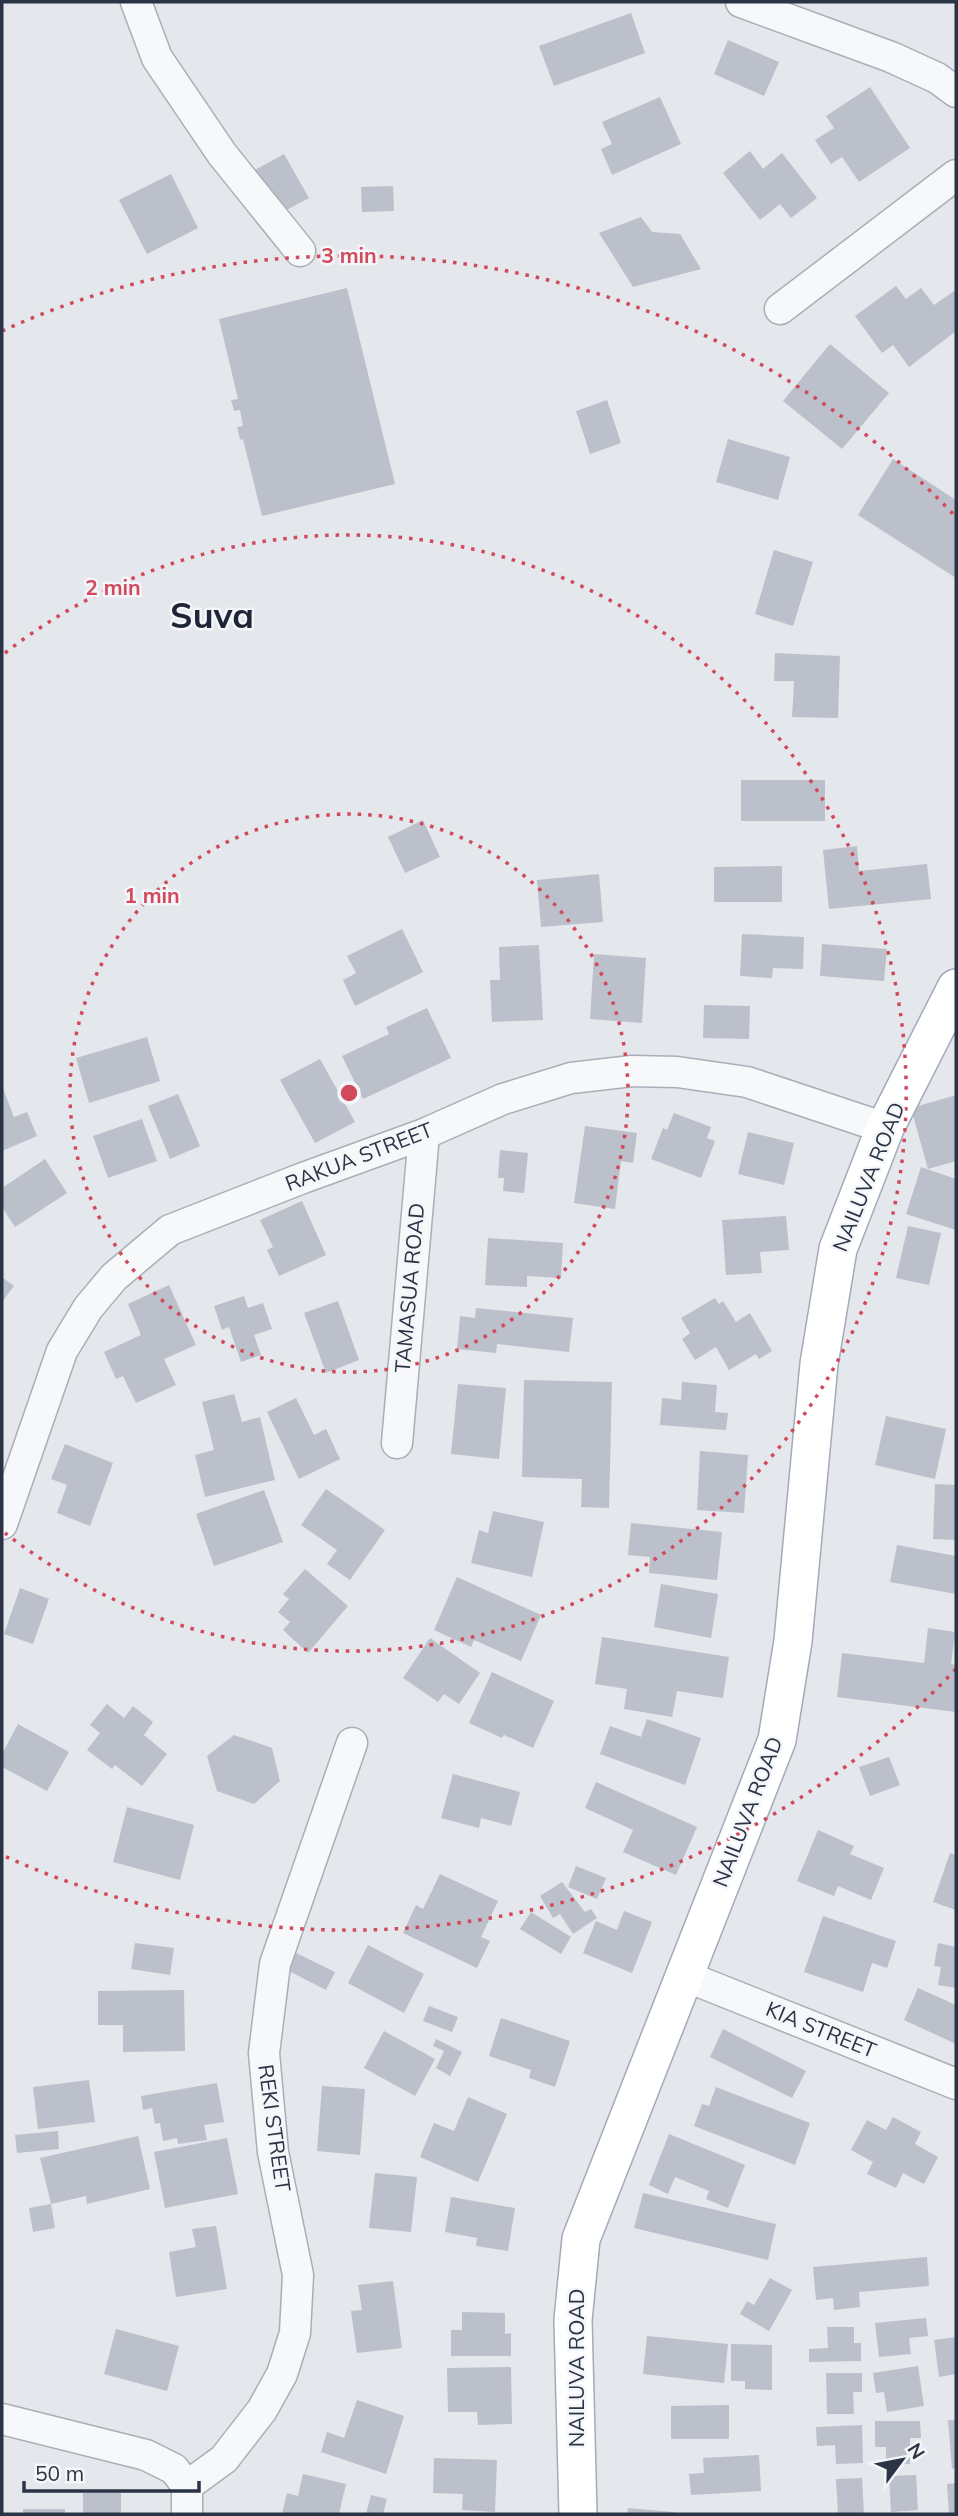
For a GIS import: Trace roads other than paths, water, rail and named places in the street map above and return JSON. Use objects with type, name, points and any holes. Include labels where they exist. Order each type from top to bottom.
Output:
[{"type":"main road","name":"NAILUVA ROAD","points":[[578,2514],[573,2320],[581,2239],[777,1740],[793,1642],[819,1364],[838,1249],[885,1128],[956,988]]},
{"type":"street","points":[[136,2],[157,58],[222,154],[300,251]]},
{"type":"street","points":[[741,2],[891,57],[936,78],[956,92]]},
{"type":"street","points":[[780,309],[956,175]]},
{"type":"street","name":"RAKUA STREET","points":[[2,1524],[62,1351],[88,1308],[114,1277],[170,1230],[424,1134],[503,1099],[571,1078],[632,1071],[677,1072],[747,1082],[885,1128]]},
{"type":"street","name":"TAMASUA ROAD","points":[[397,1443],[424,1134]]},
{"type":"street","name":"REKI STREET","points":[[187,2500],[262,2410],[282,2374],[295,2333],[298,2275],[274,2152],[264,2053],[275,1964],[352,1743]]},
{"type":"street","name":"KIA STREET","points":[[685,1976],[956,2084]]},
{"type":"street","points":[[2,2420],[146,2455],[174,2469],[187,2500]]},
{"type":"district","name":"Suva","points":[[212,616]]}]
